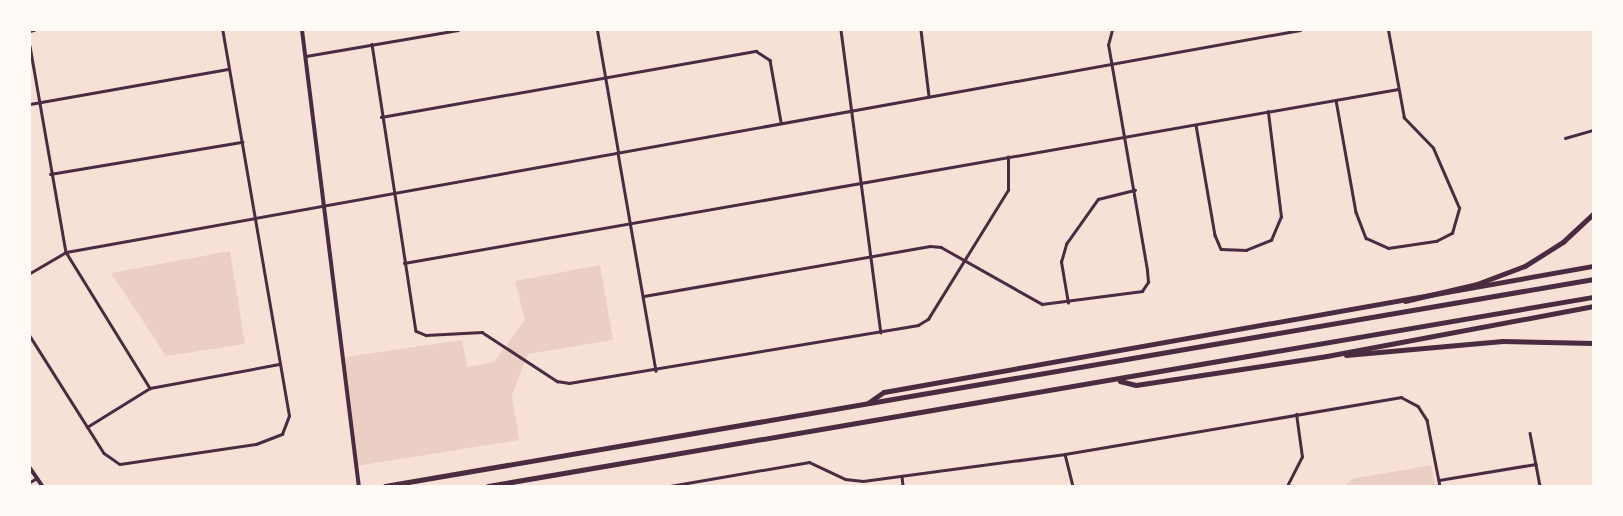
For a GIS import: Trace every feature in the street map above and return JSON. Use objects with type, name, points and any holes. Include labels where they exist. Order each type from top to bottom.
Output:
[{"type":"highway","points":[[1401,303],[1477,284],[1525,266],[1563,242],[1593,214]]},
{"type":"highway","points":[[867,404],[884,392],[1401,303],[1593,266]]},
{"type":"highway","points":[[385,486],[1593,278]]},
{"type":"highway","points":[[488,486],[1117,380],[1593,297]]},
{"type":"highway","points":[[1117,380],[1136,385],[1327,356],[1593,306]]},
{"type":"highway","points":[[1327,356],[1512,340],[1593,343]]},
{"type":"main road","points":[[302,30],[325,204],[358,486]]},
{"type":"main road","points":[[30,468],[42,486]]},
{"type":"street","points":[[30,31],[34,30]]},
{"type":"street","points":[[30,336],[104,453],[125,466],[256,444],[282,434],[288,421],[281,364],[222,30]]},
{"type":"street","points":[[306,56],[458,30]]},
{"type":"street","points":[[596,30],[656,371]]},
{"type":"street","points":[[841,30],[881,332]]},
{"type":"street","points":[[920,30],[929,96]]},
{"type":"street","points":[[644,296],[930,246],[966,261],[1032,301],[1068,303],[1145,287],[1147,272],[1135,190],[1111,64],[1112,30]]},
{"type":"street","points":[[30,273],[66,252],[392,191],[1300,30]]},
{"type":"street","points":[[1336,100],[1356,212],[1366,238],[1388,248],[1436,241],[1452,233],[1458,221],[1459,208],[1433,148],[1404,118],[1388,30]]},
{"type":"street","points":[[372,44],[392,191],[418,333],[482,332],[557,381],[569,383],[656,371],[881,332],[928,319],[966,261],[1008,190],[1008,157]]},
{"type":"street","points":[[30,46],[50,174],[66,252],[150,388]]},
{"type":"street","points":[[381,116],[756,51],[770,60],[781,122]]},
{"type":"street","points":[[30,104],[229,69]]},
{"type":"street","points":[[404,263],[1126,135],[1196,125],[1398,89]]},
{"type":"street","points":[[1196,125],[1214,235],[1221,249],[1246,250],[1270,240],[1282,216],[1268,112]]},
{"type":"street","points":[[1566,138],[1593,130]]},
{"type":"street","points":[[50,174],[242,142]]},
{"type":"street","points":[[1068,303],[1061,262],[1066,244],[1098,199],[1135,190]]},
{"type":"street","points":[[87,427],[150,388],[281,364]]},
{"type":"street","points":[[670,486],[805,462],[852,481],[902,476],[1065,454],[1395,397],[1418,406],[1427,420],[1440,486]]},
{"type":"street","points":[[1287,486],[1302,457],[1296,414]]},
{"type":"street","points":[[1530,433],[1540,486]]},
{"type":"street","points":[[1065,454],[1073,486]]},
{"type":"street","points":[[1439,480],[1536,464]]},
{"type":"street","points":[[902,476],[903,486]]},
{"type":"street","points":[[30,482],[37,478]]},
{"type":"shaded area","points":[[230,251],[245,344],[166,356],[111,273]]},
{"type":"shaded area","points":[[600,265],[613,340],[528,354],[512,395],[519,440],[356,466],[345,357],[462,340],[467,367],[494,362],[525,320],[515,281]]},
{"type":"shaded area","points":[[1431,465],[1435,486],[1345,486],[1352,479]]}]
